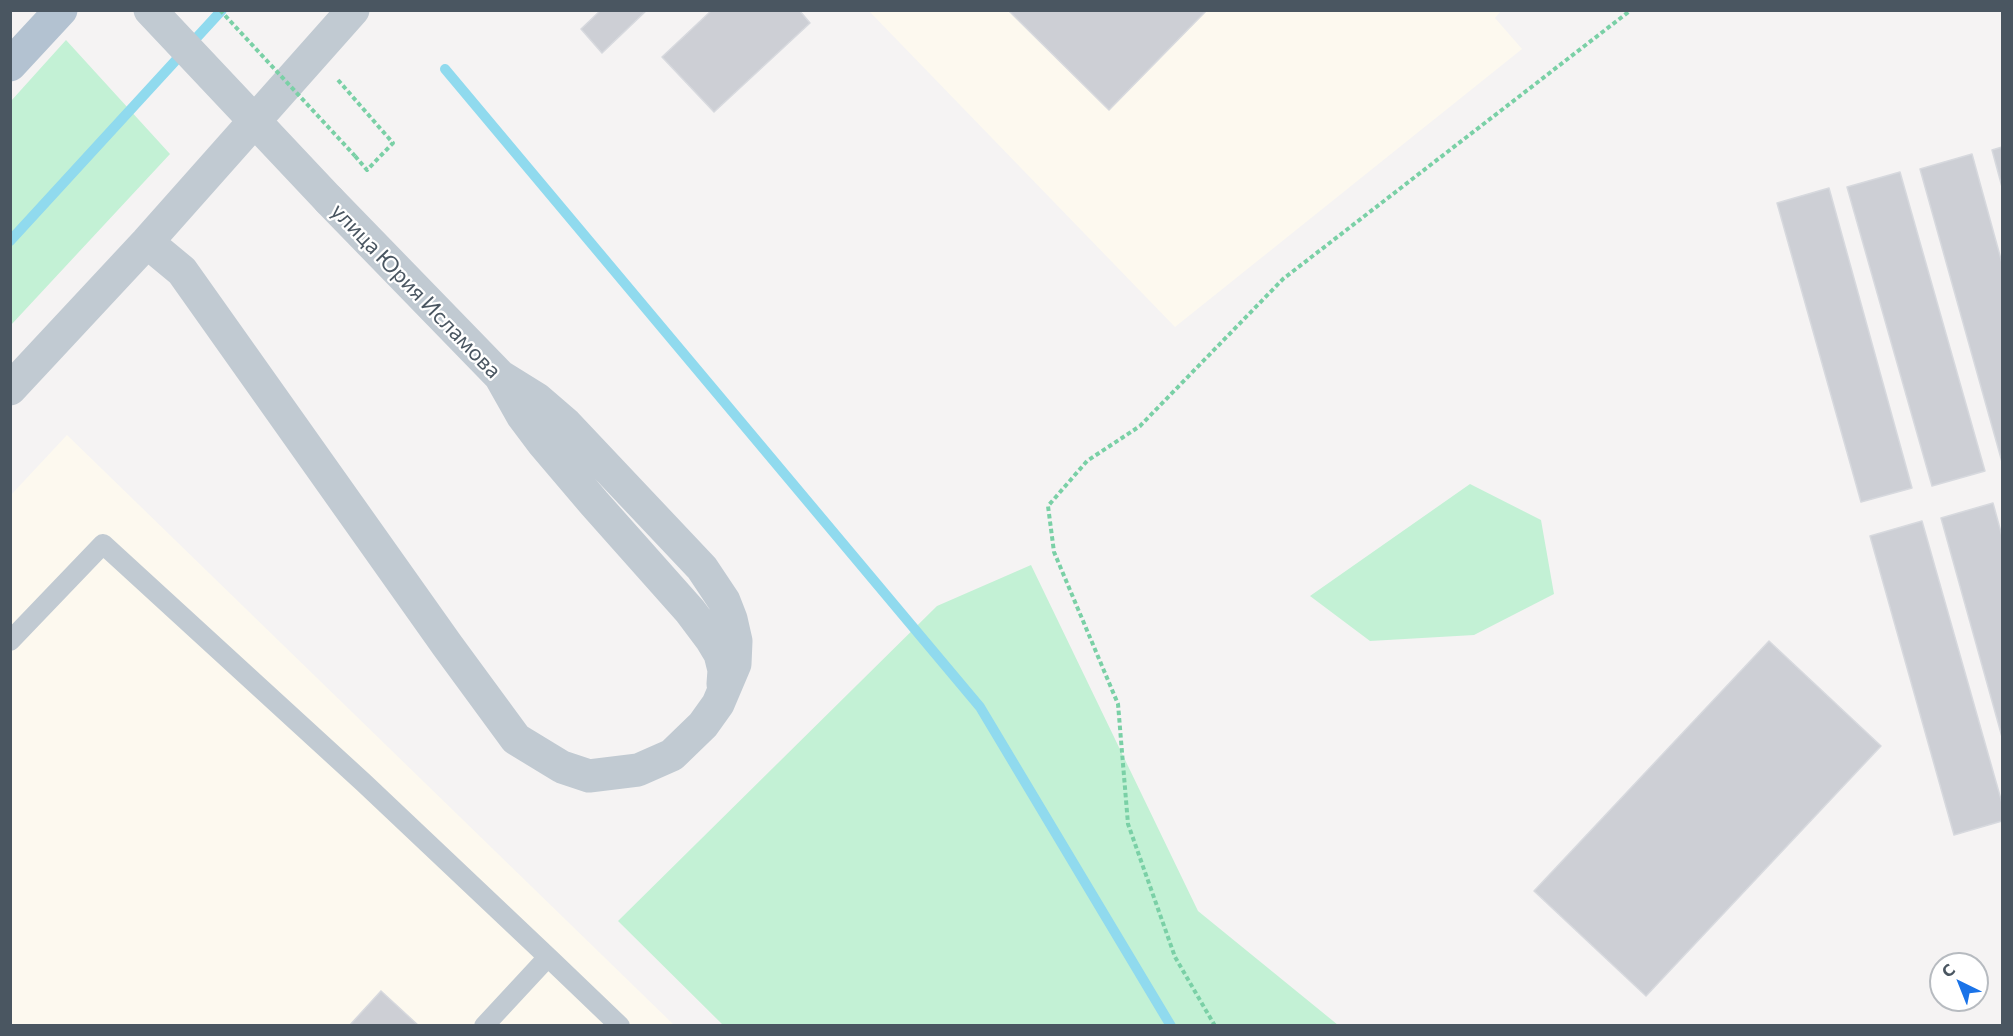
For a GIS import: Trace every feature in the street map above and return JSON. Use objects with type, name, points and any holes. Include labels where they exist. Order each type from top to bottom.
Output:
[{"type":"main road","points":[[10,65],[61,10]]},
{"type":"street","name":"улица Юрия Исламова","points":[[150,10],[329,200],[500,376],[522,415],[543,443],[690,611],[711,639],[720,654],[724,670],[723,688],[718,704]]},
{"type":"street","points":[[10,389],[147,242],[353,10]]},
{"type":"street","points":[[147,242],[182,271],[516,739],[562,767],[589,776],[638,770],[672,755],[703,725],[718,704],[735,664],[736,641],[731,619],[715,585],[702,568],[566,424],[537,399],[500,376]]},
{"type":"lane","points":[[10,641],[103,544],[364,783],[620,1026]]},
{"type":"lane","points":[[484,1026],[549,957]]},
{"type":"path","points":[[220,10],[367,170],[393,143],[338,80]]},
{"type":"path","points":[[1215,1026],[1175,957],[1128,824],[1119,704],[1054,552],[1048,506],[1088,461],[1140,426],[1282,279],[1631,10]]},
{"type":"shaded area","points":[[869,11],[1501,11],[1495,18],[1522,49],[1175,327]]},
{"type":"shaded area","points":[[67,435],[674,1025],[11,1025],[10,496]]},
{"type":"green space","points":[[66,40],[170,154],[11,325],[11,101]]},
{"type":"green space","points":[[1470,484],[1541,520],[1554,594],[1474,635],[1370,641],[1310,596]]},
{"type":"green space","points":[[1031,565],[1198,911],[1338,1025],[723,1025],[618,921],[937,606]]},
{"type":"building","points":[[601,10],[647,10],[602,53],[581,29]]},
{"type":"building","points":[[712,10],[799,10],[810,23],[714,112],[662,57]]},
{"type":"building","points":[[1008,10],[1207,10],[1109,110]]},
{"type":"building","points":[[2002,147],[2002,187],[1992,150]]},
{"type":"building","points":[[1972,154],[2002,263],[2002,462],[1920,169]]},
{"type":"building","points":[[1900,172],[1985,471],[1932,486],[1847,187]]},
{"type":"building","points":[[1829,188],[1912,488],[1861,502],[1777,203]]},
{"type":"building","points":[[1993,503],[2002,536],[2002,737],[1941,518]]},
{"type":"building","points":[[1922,521],[2002,803],[2002,821],[1954,835],[1870,536]]},
{"type":"building","points":[[1769,641],[1881,746],[1646,996],[1534,891]]},
{"type":"building","points":[[381,991],[419,1026],[349,1026]]},
{"type":"waterway","points":[[10,241],[222,10]]},
{"type":"waterway","points":[[445,69],[980,707],[1171,1026]]}]
